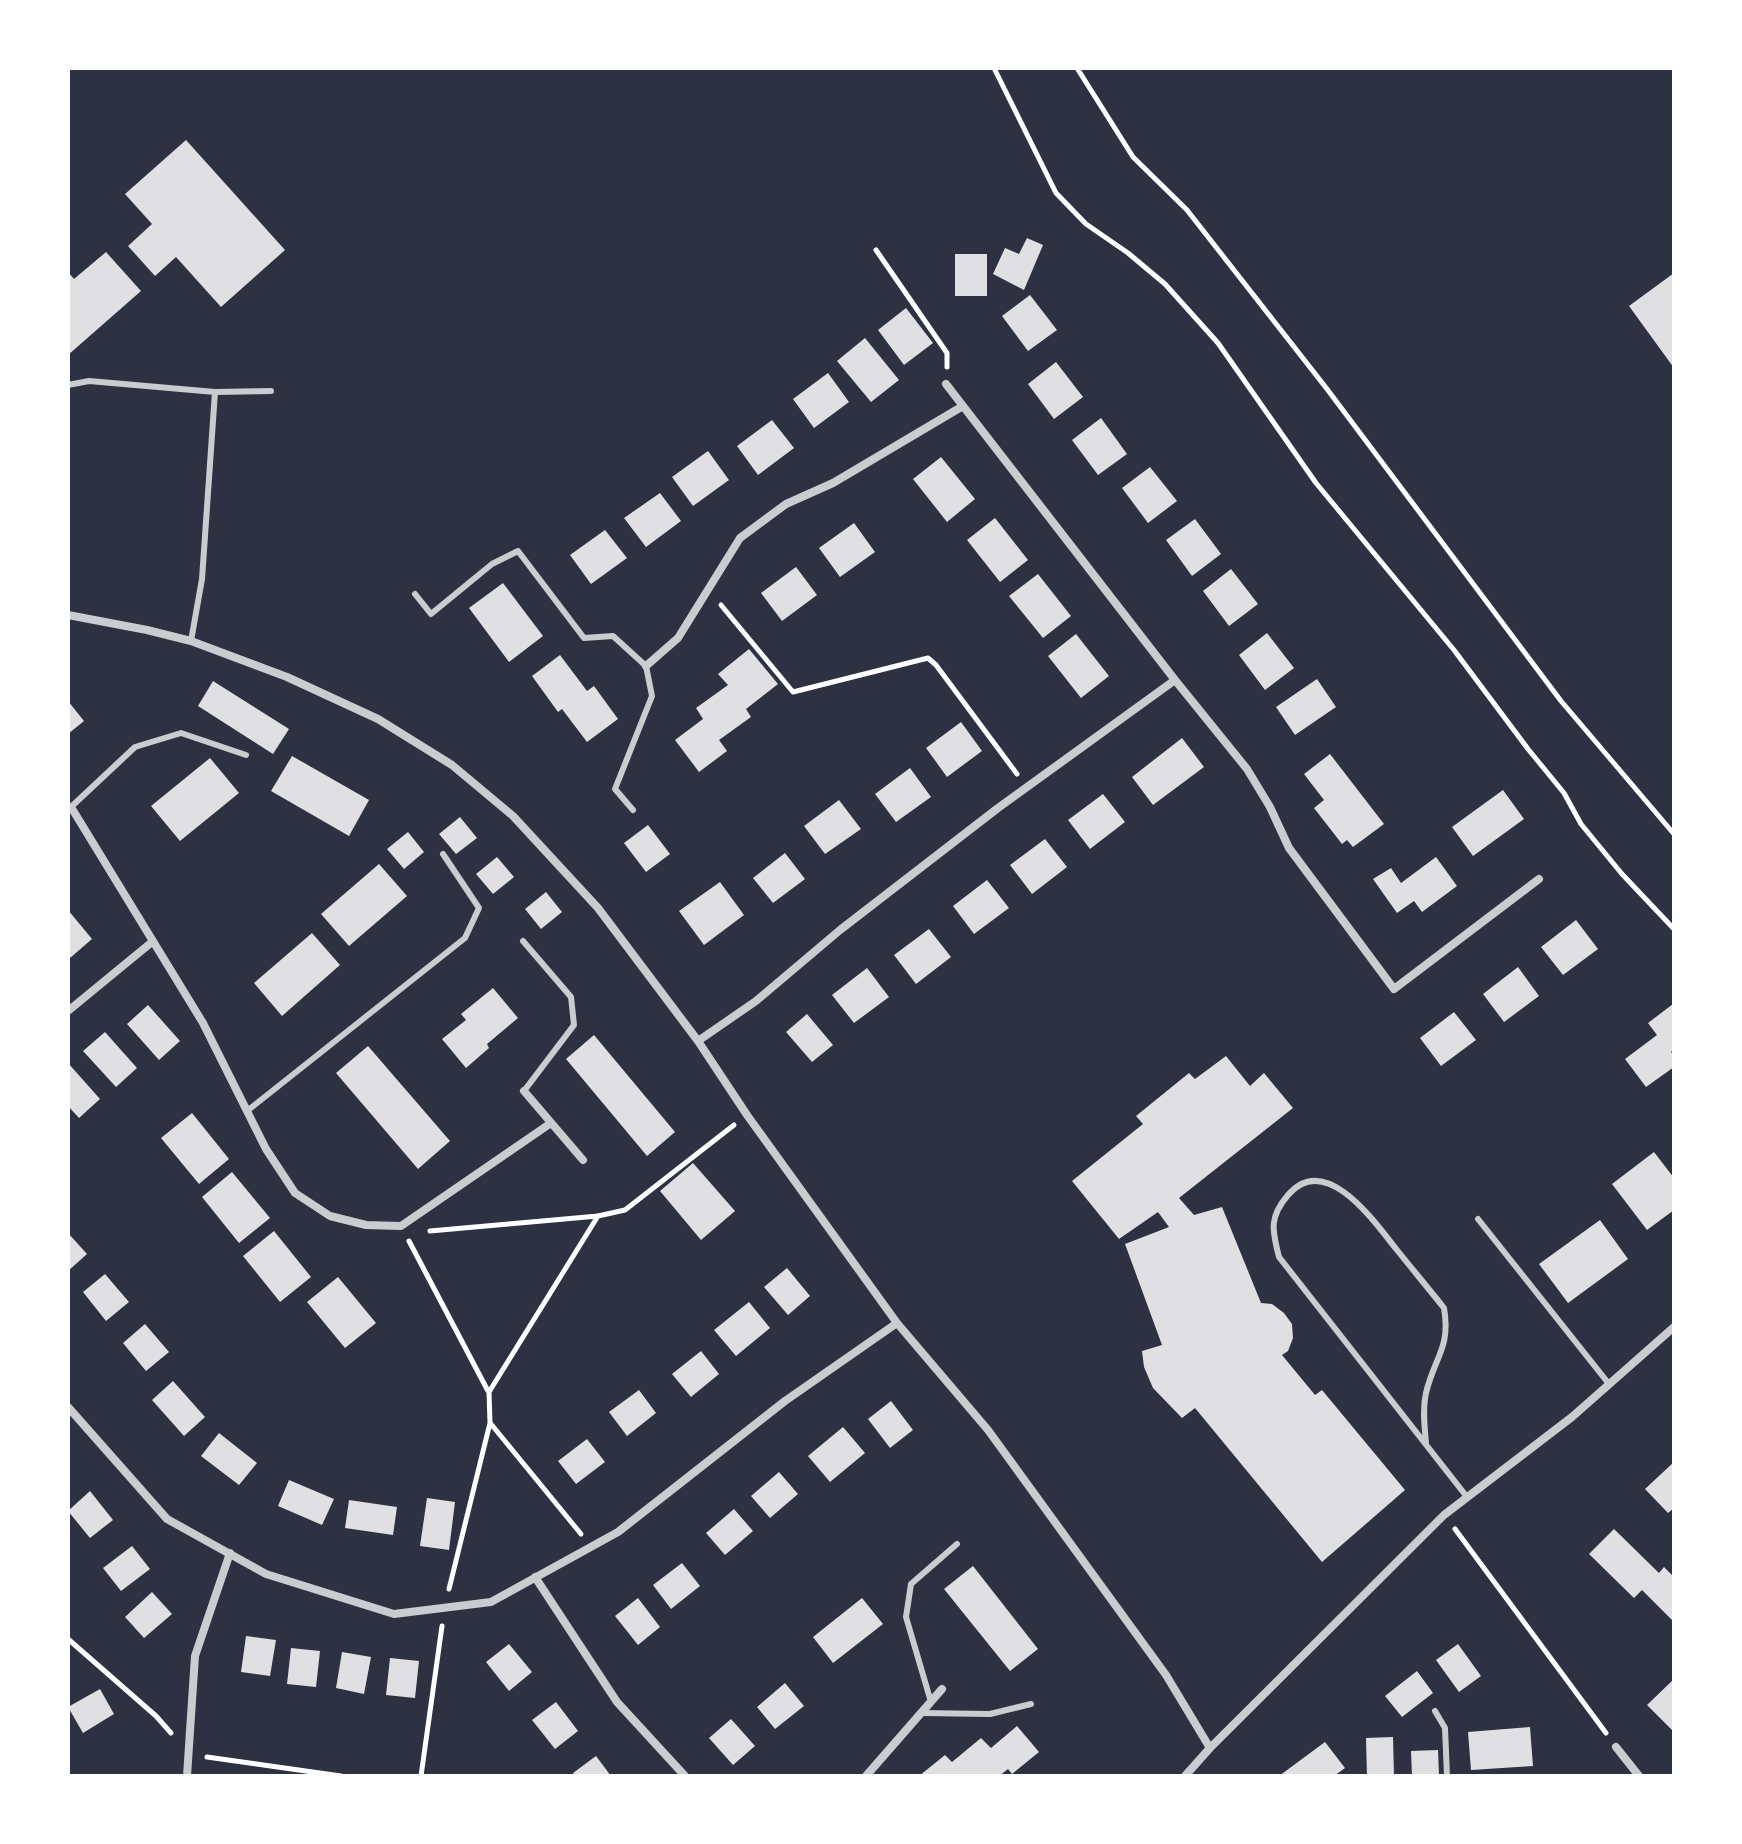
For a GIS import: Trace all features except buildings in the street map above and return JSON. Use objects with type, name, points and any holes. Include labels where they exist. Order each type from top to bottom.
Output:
[{"type":"street","points":[[946,384],[1247,769],[1270,807],[1289,848],[1394,989],[1539,879]]},
{"type":"street","points":[[646,666],[678,638],[740,538],[786,504],[833,483],[963,406]]},
{"type":"street","points":[[68,615],[191,641],[287,677],[378,719],[452,765],[513,816],[598,908],[698,1041],[747,1115],[897,1323],[988,1430],[1166,1675],[1210,1748]]},
{"type":"street","points":[[698,1041],[756,1001],[840,930],[1027,788],[1175,680]]},
{"type":"street","points":[[71,807],[203,1023],[266,1149],[295,1193],[330,1216],[403,1230],[551,1123]]},
{"type":"street","points":[[68,1011],[152,942]]},
{"type":"street","points":[[524,1091],[583,1160]]},
{"type":"street","points":[[68,1407],[167,1519],[266,1574],[394,1614],[491,1602],[618,1532],[785,1401],[897,1323]]},
{"type":"street","points":[[1185,1776],[1444,1515],[1572,1417],[1674,1327]]},
{"type":"street","points":[[187,1776],[195,1656],[230,1553]]},
{"type":"street","points":[[535,1577],[617,1702],[685,1776]]},
{"type":"street","points":[[866,1776],[942,1689]]},
{"type":"street","points":[[1616,1747],[1639,1776]]},
{"type":"lane","points":[[68,385],[89,381],[215,392],[271,391]]},
{"type":"lane","points":[[191,641],[202,579],[215,392]]},
{"type":"lane","points":[[415,594],[431,614],[492,564],[518,551],[584,638],[613,636],[646,666],[652,696],[615,789],[633,810]]},
{"type":"lane","points":[[71,807],[135,747],[181,733],[246,755]]},
{"type":"lane","points":[[247,1111],[465,938],[479,908],[443,854]]},
{"type":"lane","points":[[523,941],[571,997],[574,1025],[524,1091]]},
{"type":"lane","points":[[1426,1444],[1426,1394],[1448,1328],[1444,1308],[1358,1202],[1332,1185],[1313,1181],[1294,1188],[1279,1205],[1271,1229],[1279,1257],[1467,1497]]},
{"type":"lane","points":[[1478,1219],[1609,1384]]},
{"type":"lane","points":[[931,1702],[906,1617],[911,1584],[957,1544]]},
{"type":"lane","points":[[921,1713],[990,1714],[1031,1704]]},
{"type":"lane","points":[[1435,1711],[1445,1728],[1447,1776]]},
{"type":"path","points":[[994,68],[1056,193],[1086,224],[1165,284],[1218,343],[1316,483],[1454,650],[1564,793],[1581,824],[1622,874],[1674,929]]},
{"type":"path","points":[[1077,68],[1133,157],[1187,210],[1327,389],[1561,701],[1674,834]]},
{"type":"path","points":[[876,250],[947,353],[946,384]]},
{"type":"path","points":[[708,590],[793,692],[928,658],[1027,788]]},
{"type":"path","points":[[421,1776],[444,1608],[490,1423],[489,1392],[403,1230],[598,1216],[625,1210],[747,1115]]},
{"type":"path","points":[[489,1392],[598,1216]]},
{"type":"path","points":[[490,1423],[590,1546]]},
{"type":"path","points":[[1444,1515],[1616,1747]]},
{"type":"path","points":[[68,1639],[156,1716],[188,1755],[341,1776]]}]
